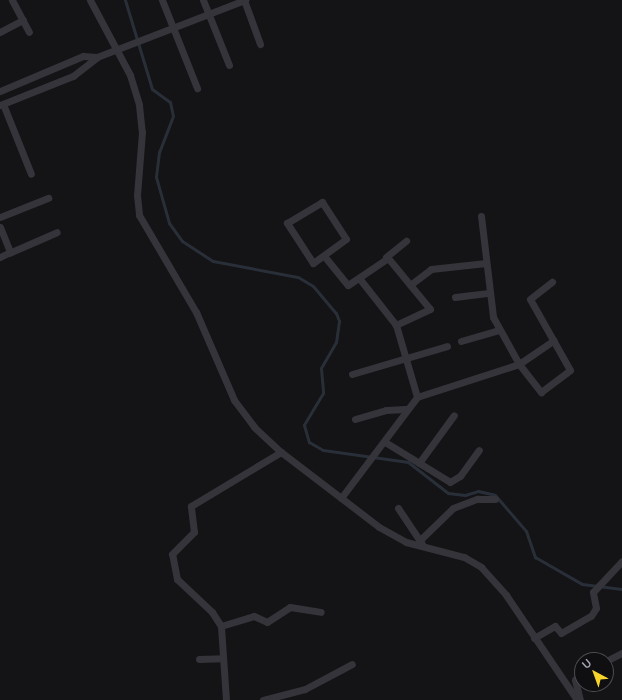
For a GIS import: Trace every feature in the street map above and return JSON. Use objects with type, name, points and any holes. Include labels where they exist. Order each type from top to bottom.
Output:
[{"type":"street","points":[[12,0],[29,32]]},
{"type":"street","points":[[90,0],[115,50],[130,75],[139,105],[142,132],[137,195],[143,224],[196,312],[234,400],[254,426],[281,452],[392,536],[425,547],[464,557],[481,567],[534,638],[577,700]]},
{"type":"street","points":[[162,0],[197,88]]},
{"type":"street","points":[[203,0],[229,65]]},
{"type":"street","points":[[31,174],[1,105],[82,71],[97,57],[244,0],[260,44]]},
{"type":"street","points":[[0,32],[23,20]]},
{"type":"street","points":[[0,91],[83,56],[97,57]]},
{"type":"street","points":[[45,72],[49,84]]},
{"type":"street","points":[[0,217],[48,198]]},
{"type":"street","points":[[322,202],[346,239],[325,257],[311,262],[287,223],[322,202]]},
{"type":"street","points":[[481,216],[490,293],[499,330],[519,364],[538,390],[544,391],[570,371],[530,299],[552,282]]},
{"type":"street","points":[[0,227],[9,253]]},
{"type":"street","points":[[0,257],[57,232]]},
{"type":"street","points":[[325,257],[347,284],[359,278],[406,241]]},
{"type":"street","points":[[386,257],[430,309],[396,325]]},
{"type":"street","points":[[410,285],[431,269],[486,262]]},
{"type":"street","points":[[359,278],[396,325],[417,397]]},
{"type":"street","points":[[455,297],[490,293]]},
{"type":"street","points":[[461,341],[499,330]]},
{"type":"street","points":[[341,498],[385,442],[405,409],[417,397],[519,364],[554,340]]},
{"type":"street","points":[[352,374],[447,346]]},
{"type":"street","points":[[355,419],[386,410],[405,409]]},
{"type":"street","points":[[419,463],[454,415]]},
{"type":"street","points":[[385,442],[443,480],[453,482],[478,450]]},
{"type":"street","points":[[226,700],[221,626],[212,612],[177,579],[172,558],[174,549],[194,532],[191,506],[281,452]]},
{"type":"street","points":[[419,542],[453,508],[477,499],[495,499]]},
{"type":"street","points":[[398,508],[419,542],[425,547]]},
{"type":"street","points":[[534,638],[555,626],[561,633],[591,616],[596,608],[593,592],[622,561]]},
{"type":"street","points":[[221,626],[254,616],[271,621],[290,607],[321,612]]},
{"type":"street","points":[[199,659],[222,658]]},
{"type":"street","points":[[263,700],[305,689],[352,664]]},
{"type":"waterway","points":[[125,0],[152,89],[170,102],[173,116],[159,152],[156,177],[169,223],[182,241],[213,261],[298,277],[313,286],[336,313],[339,321],[336,342],[321,368],[323,393],[304,425],[309,442],[323,450],[408,462],[448,493],[465,495],[478,491],[495,495],[526,531],[535,557],[582,584],[622,589]]}]
